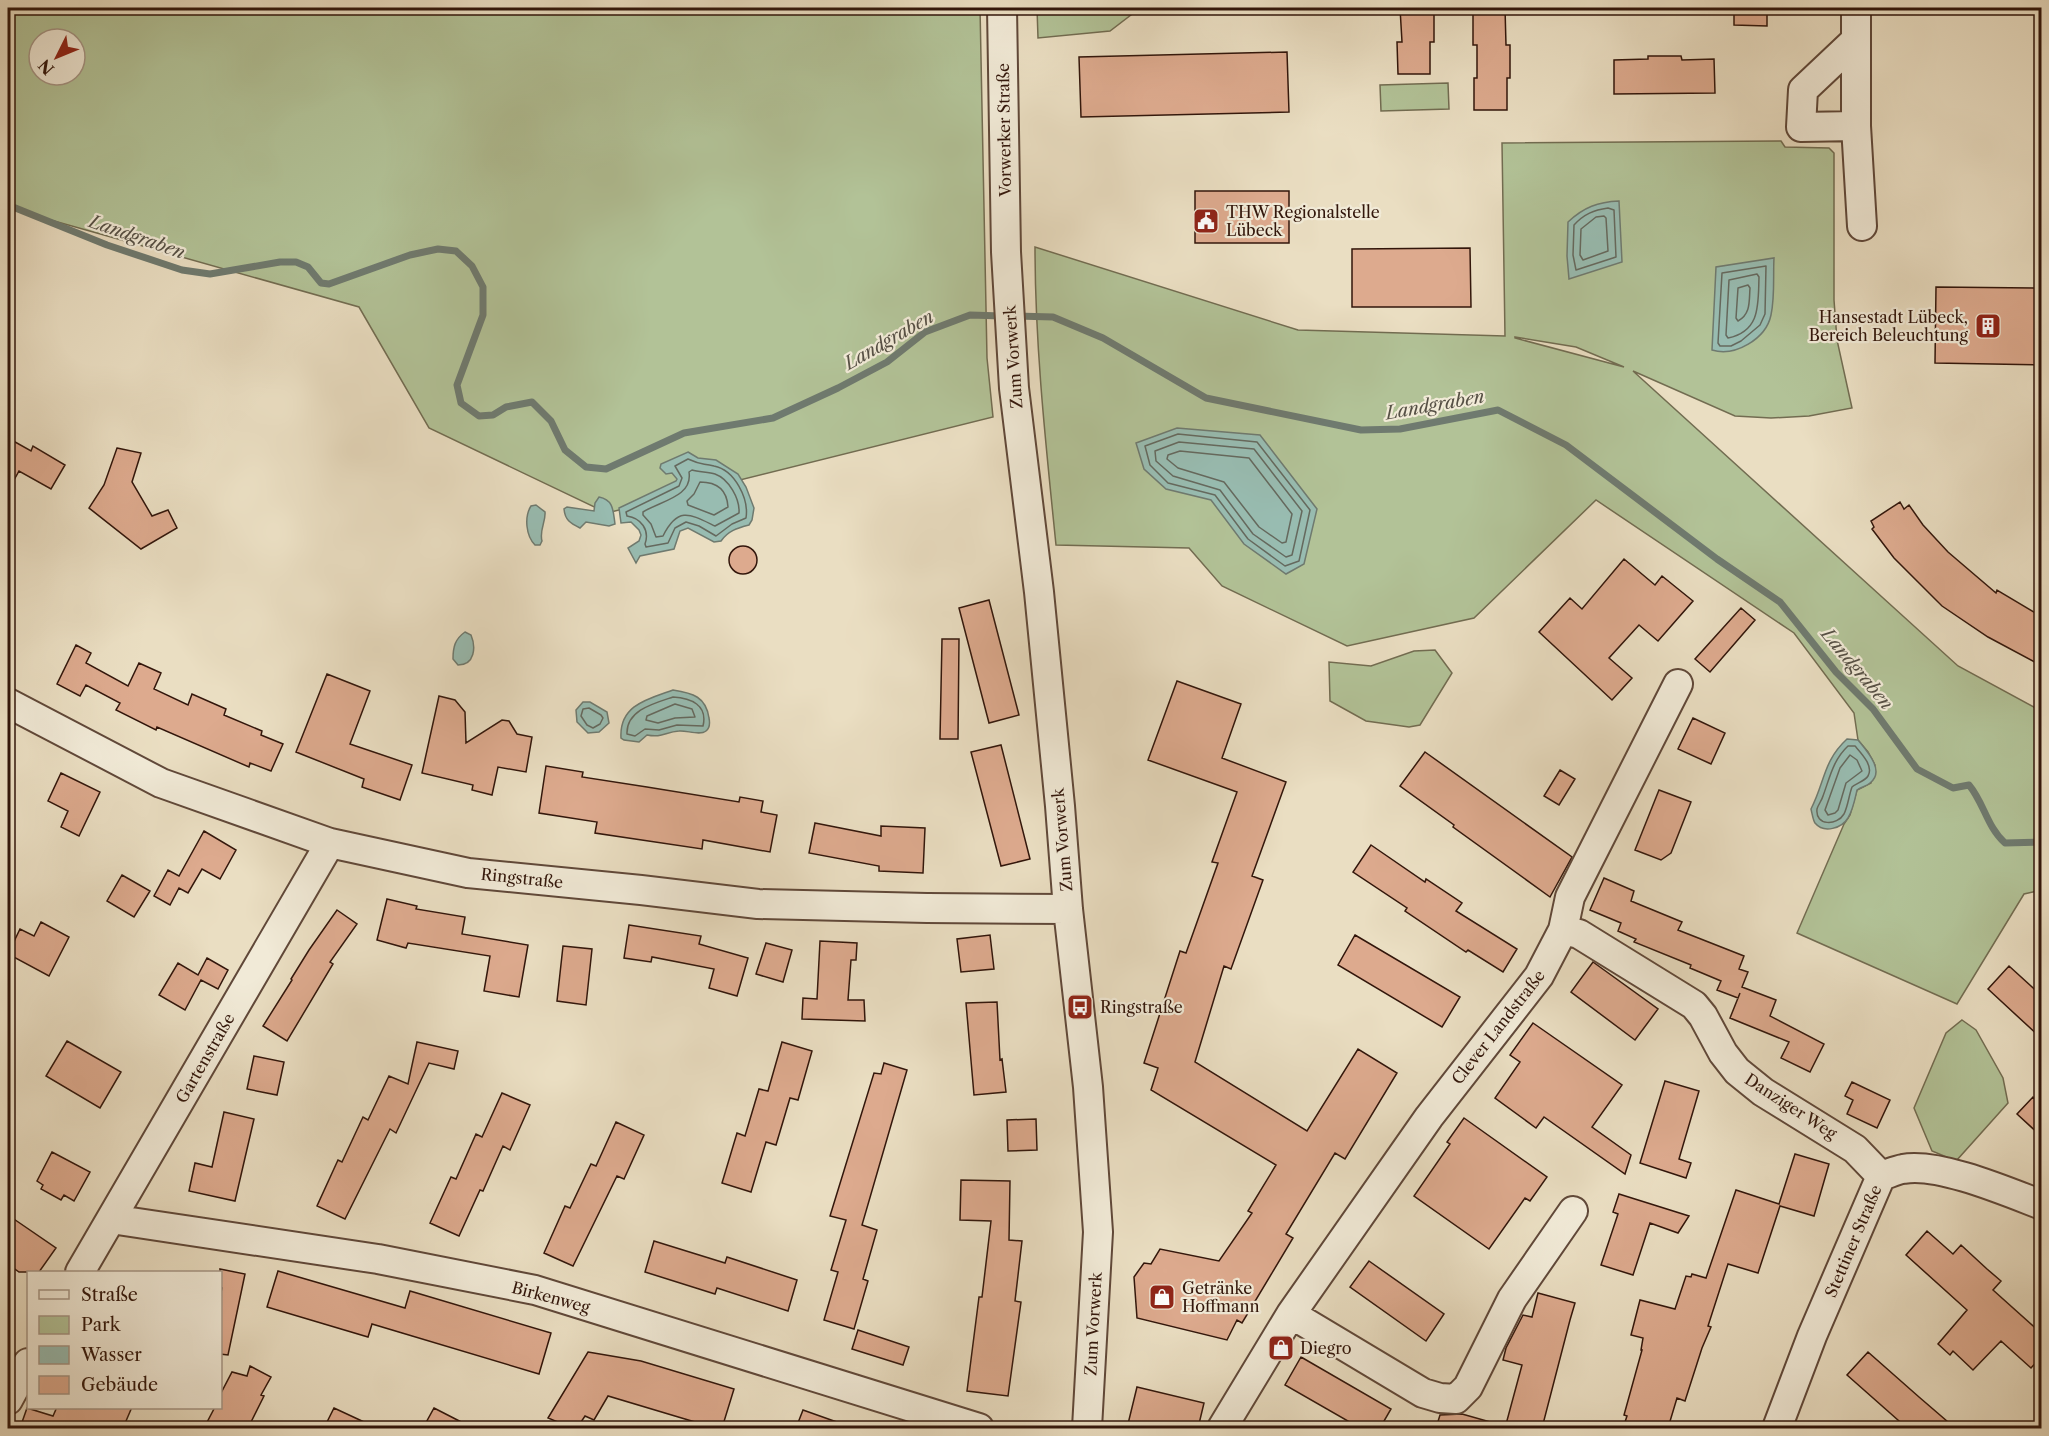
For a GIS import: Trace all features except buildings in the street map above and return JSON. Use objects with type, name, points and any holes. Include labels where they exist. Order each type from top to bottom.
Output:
[{"type":"street","name":"Vorwerker Straße","points":[[1002,8],[1006,265]]},
{"type":"street","points":[[1856,8],[1856,126],[1862,226]]},
{"type":"street","points":[[1856,40],[1803,90],[1801,127],[1856,126]]},
{"type":"street","name":"Zum Vorwerk","points":[[1006,265],[1014,388],[1040,604],[1068,909],[1088,1087],[1098,1232],[1087,1428]]},
{"type":"street","name":"Clever Landstraße","points":[[1222,1428],[1291,1314],[1429,1117],[1539,976],[1563,930],[1570,897],[1678,684]]},
{"type":"street","name":"Ringstraße","points":[[8,703],[161,783],[330,843],[468,873],[630,888],[758,904],[1068,909]]},
{"type":"street","name":"Gartenstraße","points":[[81,1271],[330,843]]},
{"type":"street","name":"Danziger Weg","points":[[1563,930],[1579,934],[1694,1005],[1703,1016],[1723,1053],[1737,1071],[1763,1092],[1856,1149],[1881,1176]]},
{"type":"street","name":"Stettiner Straße","points":[[1777,1428],[1812,1336],[1881,1176],[1904,1168],[1933,1169],[1991,1185],[2042,1205]]},
{"type":"street","points":[[1291,1314],[1423,1393],[1440,1398],[1456,1399],[1468,1387],[1512,1299],[1573,1211]]},
{"type":"street","name":"Birkenweg","points":[[111,1219],[378,1259],[535,1290],[979,1428]]},
{"type":"street","points":[[8,1400],[27,1365]]},
{"type":"green space","points":[[8,8],[980,8],[987,358],[993,417],[607,513],[429,428],[359,307],[8,208]]},
{"type":"green space","points":[[1037,8],[1140,8],[1110,31],[1038,38]]},
{"type":"green space","points":[[1448,83],[1449,109],[1381,111],[1380,85]]},
{"type":"green space","points":[[1781,141],[1785,147],[1829,148],[1834,153],[1834,300],[1837,340],[1852,408],[1809,416],[1771,418],[1735,416],[1633,371],[1958,666],[2041,711],[2041,890],[2024,894],[1957,1004],[1797,933],[1850,815],[1857,790],[1871,783],[1875,765],[1858,740],[1854,713],[1794,633],[1596,500],[1474,618],[1347,646],[1222,586],[1189,548],[1056,545],[1039,359],[1035,247],[1298,330],[1505,336],[1502,143]],"holes":[[[1515,337],[1576,347],[1624,367]]]},
{"type":"green space","points":[[1435,650],[1452,673],[1420,725],[1409,727],[1366,721],[1330,701],[1329,662],[1371,666],[1414,651]]},
{"type":"green space","points":[[1962,1020],[1976,1030],[2003,1078],[2008,1103],[1956,1161],[1932,1151],[1914,1108],[1946,1033]]},
{"type":"water","points":[[1619,201],[1622,262],[1569,279],[1568,222],[1592,206]]},
{"type":"water","points":[[1774,258],[1771,315],[1763,332],[1739,348],[1730,351],[1712,350],[1716,267]]},
{"type":"water","points":[[1177,428],[1260,435],[1317,509],[1304,564],[1286,574],[1244,544],[1211,500],[1166,489],[1144,469],[1136,443]]},
{"type":"water","points":[[688,452],[698,458],[716,460],[738,474],[754,508],[752,520],[749,525],[733,530],[721,541],[714,542],[688,528],[680,531],[674,549],[640,556],[636,563],[628,548],[639,541],[641,535],[631,522],[621,523],[619,508],[676,481],[672,473],[666,474],[660,468],[661,464]]},
{"type":"water","points":[[599,497],[610,503],[615,524],[609,526],[586,522],[580,528],[567,519],[564,509],[567,507],[594,511]]},
{"type":"water","points":[[536,505],[545,512],[540,545],[535,545],[532,541],[527,526],[529,510],[531,506]]},
{"type":"water","points":[[465,632],[471,635],[474,650],[468,662],[458,665],[453,659],[454,647],[459,637]]},
{"type":"water","points":[[673,690],[687,693],[702,701],[709,718],[707,730],[700,733],[679,731],[656,736],[647,735],[639,742],[621,738],[625,718],[630,711],[645,700]]},
{"type":"water","points":[[583,702],[590,702],[607,712],[609,723],[599,732],[588,733],[577,722],[576,710]]},
{"type":"water","points":[[1847,739],[1858,740],[1866,749],[1873,761],[1876,773],[1870,783],[1857,790],[1851,812],[1845,822],[1837,827],[1823,828],[1815,823],[1811,809],[1833,755]]},
{"type":"waterway","name":"Landgraben","points":[[8,205],[107,245],[182,270],[210,274],[280,262],[296,262],[308,267],[321,283],[329,284],[410,255],[438,249],[456,251],[472,266],[483,287],[483,315],[457,385],[461,403],[479,416],[493,415],[506,407],[532,402],[551,421],[565,450],[586,467],[606,469],[684,433],[773,418],[887,362],[925,332],[970,315],[1002,316]]},
{"type":"waterway","name":"Landgraben","points":[[1016,316],[1053,317],[1103,338],[1206,398],[1361,430],[1400,429],[1498,410],[1566,445],[1717,559],[1780,602],[1836,672],[1873,709],[1917,769],[1953,788],[1969,785],[1994,830],[2005,843],[2042,842]]},
{"type":"place","name":"THW Regionalstelle Lübeck","points":[[1206,221]]},
{"type":"place","name":"Hansestadt Lübeck, Bereich Beleuchtung","points":[[1988,326]]},
{"type":"place","name":"Ringstraße","points":[[1080,1007]]},
{"type":"place","name":"Getränke Hoffmann","points":[[1162,1297]]},
{"type":"place","name":"Diegro","points":[[1281,1348]]}]
